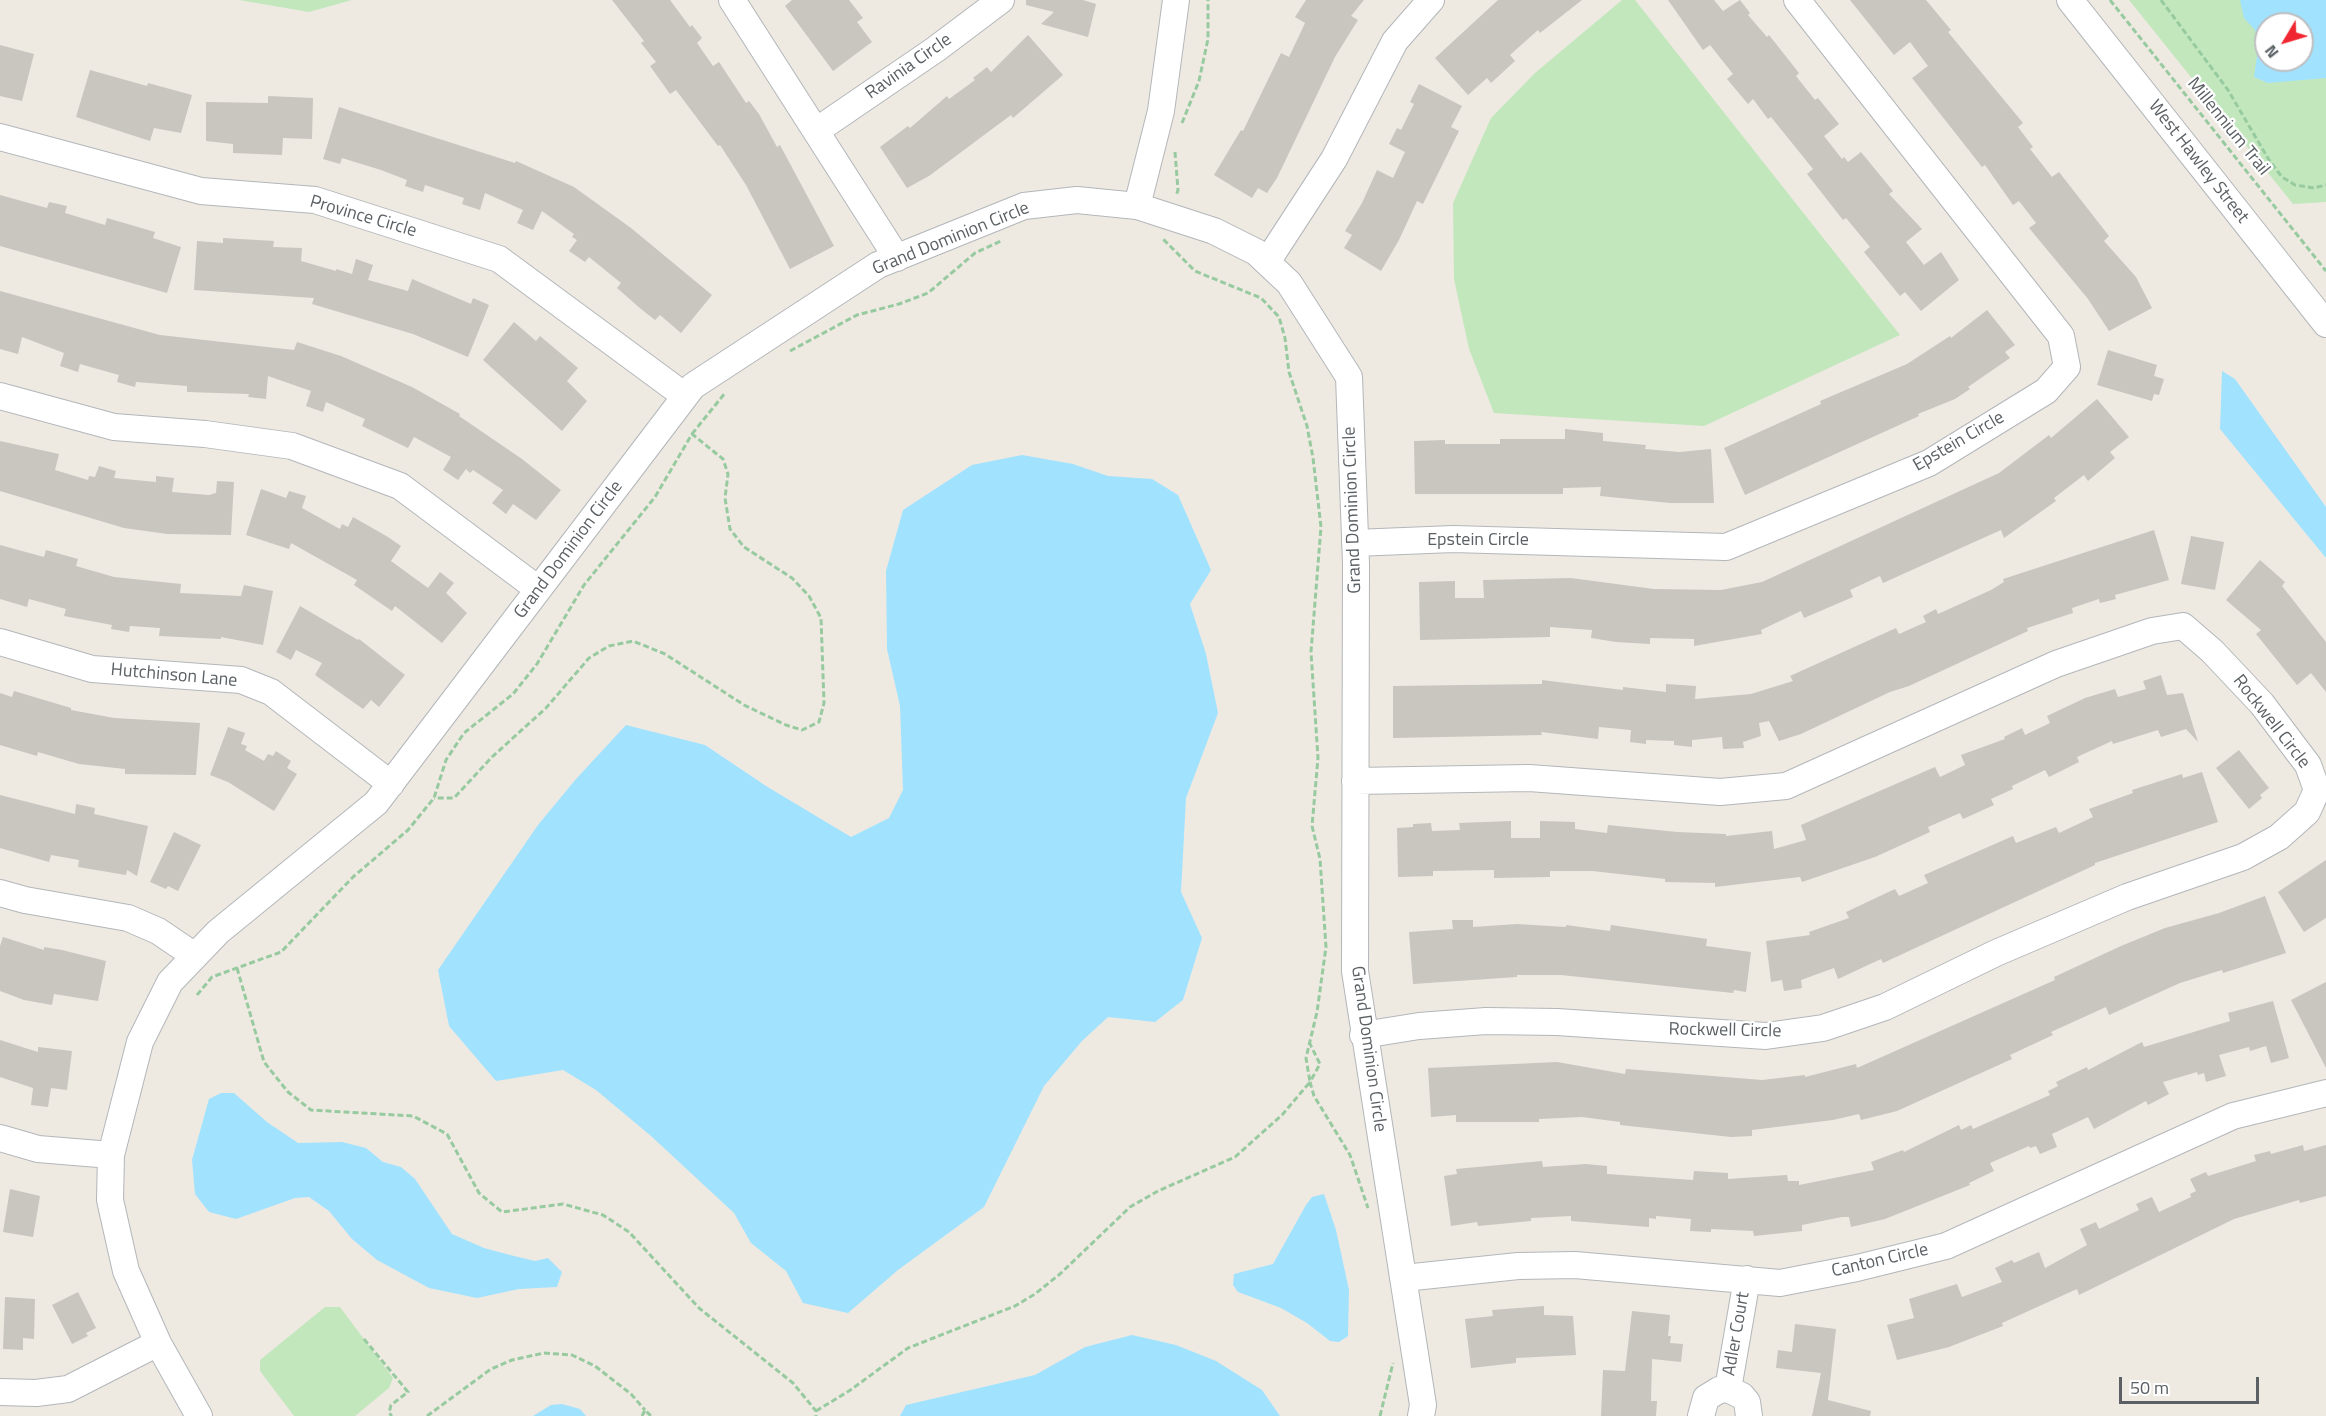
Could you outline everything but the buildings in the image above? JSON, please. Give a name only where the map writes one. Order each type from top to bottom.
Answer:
[{"type":"street","points":[[732,0],[897,258]]},
{"type":"street","name":"Ravinia Circle","points":[[816,131],[936,49],[1001,0]]},
{"type":"street","points":[[1137,206],[1161,111],[1176,0]]},
{"type":"street","points":[[1267,262],[1335,159],[1395,41],[1431,0]]},
{"type":"street","name":"Epstein Circle","points":[[1355,543],[1453,539],[1726,546],[1929,463],[2046,391],[2067,367],[2061,336],[1797,0]]},
{"type":"street","name":"West Hawley Street","points":[[2070,0],[2326,324]]},
{"type":"street","name":"Province Circle","points":[[0,137],[201,191],[315,200],[499,258],[685,396]]},
{"type":"street","name":"Grand Dominion Circle","points":[[199,1416],[158,1343],[126,1271],[110,1200],[111,1155],[140,1042],[170,982],[218,932],[376,804],[693,386],[878,265],[1024,206],[1077,200],[1137,206],[1214,231],[1256,252],[1289,283],[1349,377],[1355,543],[1354,971],[1404,1278],[1423,1405],[1421,1416]]},
{"type":"street","points":[[0,396],[114,427],[205,434],[292,446],[400,486],[538,589]]},
{"type":"street","name":"Rockwell Circle","points":[[1354,781],[1528,778],[1720,792],[1786,786],[2056,664],[2152,631],[2183,626],[2212,651],[2262,704],[2308,765],[2317,790],[2307,812],[2279,837],[2244,858],[2127,897],[1996,953],[1886,1007],[1822,1028],[1766,1036],[1557,1022],[1486,1021],[1419,1026],[1363,1035]]},
{"type":"street","name":"Hutchinson Lane","points":[[0,642],[92,669],[241,680],[271,692],[391,784]]},
{"type":"street","points":[[0,893],[30,901],[128,918],[158,931],[195,956]]},
{"type":"street","name":"Canton Circle","points":[[1404,1278],[1518,1266],[1575,1265],[1780,1283],[1946,1246],[2233,1116],[2326,1093]]},
{"type":"street","points":[[0,1138],[38,1149],[111,1155]]},
{"type":"street","name":"Adler Court","points":[[1728,1389],[1746,1279]]},
{"type":"street","points":[[0,1392],[36,1393],[68,1389],[158,1343]]},
{"type":"street","name":"Adler Court","points":[[1701,1416],[1706,1398],[1719,1390],[1728,1389],[1742,1396],[1747,1402],[1749,1416]]},
{"type":"path","points":[[1178,133],[1199,81],[1208,39],[1208,0]]},
{"type":"path","name":"Millennium Trail","points":[[2110,0],[2326,271]]},
{"type":"path","points":[[2161,0],[2228,90],[2269,160],[2282,177],[2295,185],[2314,188],[2326,185]]},
{"type":"path","points":[[1176,142],[1174,161],[1178,190],[1163,238],[1195,271],[1261,298],[1279,317],[1285,338],[1289,372],[1307,426],[1313,458],[1321,527],[1311,652],[1318,758],[1312,826],[1324,890],[1326,946],[1317,1012],[1306,1058],[1314,1096],[1350,1155],[1371,1217]]},
{"type":"path","points":[[781,356],[857,315],[928,293],[975,253],[1013,236]]},
{"type":"path","points":[[197,995],[212,977],[281,952],[353,877],[408,830],[434,798],[446,760],[464,733],[513,694],[537,664],[584,585],[655,497],[692,434],[732,386]]},
{"type":"path","points":[[434,798],[454,798],[492,757],[546,708],[588,658],[609,646],[633,640],[665,654],[744,705],[786,725],[802,730],[819,722],[824,703],[821,618],[809,596],[792,578],[744,547],[730,529],[725,498],[728,474],[723,459],[692,434]]},
{"type":"path","points":[[237,968],[264,1062],[288,1092],[311,1110],[412,1116],[447,1134],[479,1193],[502,1212],[563,1204],[603,1215],[629,1232],[699,1308],[793,1383],[816,1414],[893,1358],[954,1328],[1015,1306],[1035,1294],[1130,1207],[1158,1191],[1235,1157],[1282,1115],[1310,1082],[1320,1064],[1309,1042]]},
{"type":"path","points":[[364,1339],[408,1392],[391,1405],[389,1413],[392,1416]]},
{"type":"path","points":[[427,1416],[491,1369],[512,1360],[544,1353],[572,1355],[595,1366],[631,1394],[651,1416]]},
{"type":"path","points":[[1380,1416],[1393,1356]]},
{"type":"path","points":[[642,1416],[645,1410]]},
{"type":"green space","points":[[239,0],[352,0],[309,12]]},
{"type":"green space","points":[[1622,0],[1635,0],[1900,335],[1704,426],[1494,413],[1469,349],[1454,279],[1453,203],[1491,118],[1535,73]]},
{"type":"green space","points":[[2129,0],[2326,0],[2326,202],[2293,204]]},
{"type":"green space","points":[[325,1307],[340,1307],[393,1378],[389,1388],[355,1416],[294,1416],[260,1371],[260,1360]]},
{"type":"water","points":[[2240,0],[2326,0],[2326,78],[2268,83],[2254,77],[2255,72],[2314,72],[2314,12],[2254,12],[2254,29],[2244,18]]},
{"type":"water","points":[[2222,371],[2235,379],[2326,507],[2326,558],[2220,429]]},
{"type":"water","points":[[1022,455],[1073,464],[1108,476],[1152,479],[1178,495],[1211,570],[1190,604],[1206,654],[1218,713],[1186,798],[1181,892],[1202,938],[1183,1000],[1155,1022],[1108,1017],[1082,1041],[1044,1086],[984,1207],[898,1270],[848,1313],[803,1303],[786,1271],[751,1243],[734,1213],[651,1136],[596,1090],[563,1070],[496,1081],[449,1026],[438,970],[538,825],[576,779],[626,725],[705,745],[766,786],[851,837],[889,818],[903,790],[900,706],[887,649],[886,571],[903,510],[972,465]]},
{"type":"water","points":[[221,1093],[234,1093],[267,1122],[298,1143],[342,1142],[366,1148],[383,1162],[401,1167],[415,1179],[452,1234],[484,1248],[510,1255],[535,1261],[548,1258],[562,1272],[557,1287],[519,1289],[477,1298],[429,1288],[377,1260],[352,1239],[329,1211],[309,1197],[295,1198],[236,1219],[209,1212],[195,1194],[192,1160],[209,1099]]},
{"type":"water","points":[[1324,1194],[1336,1230],[1349,1290],[1348,1336],[1339,1342],[1330,1341],[1307,1323],[1281,1308],[1238,1292],[1233,1285],[1234,1274],[1273,1264],[1306,1205],[1312,1197]]},
{"type":"water","points":[[1132,1335],[1176,1345],[1216,1361],[1262,1390],[1280,1416],[900,1416],[906,1405],[1035,1375],[1085,1347]]},
{"type":"water","points":[[562,1404],[580,1409],[586,1416],[533,1416],[551,1405]]}]
